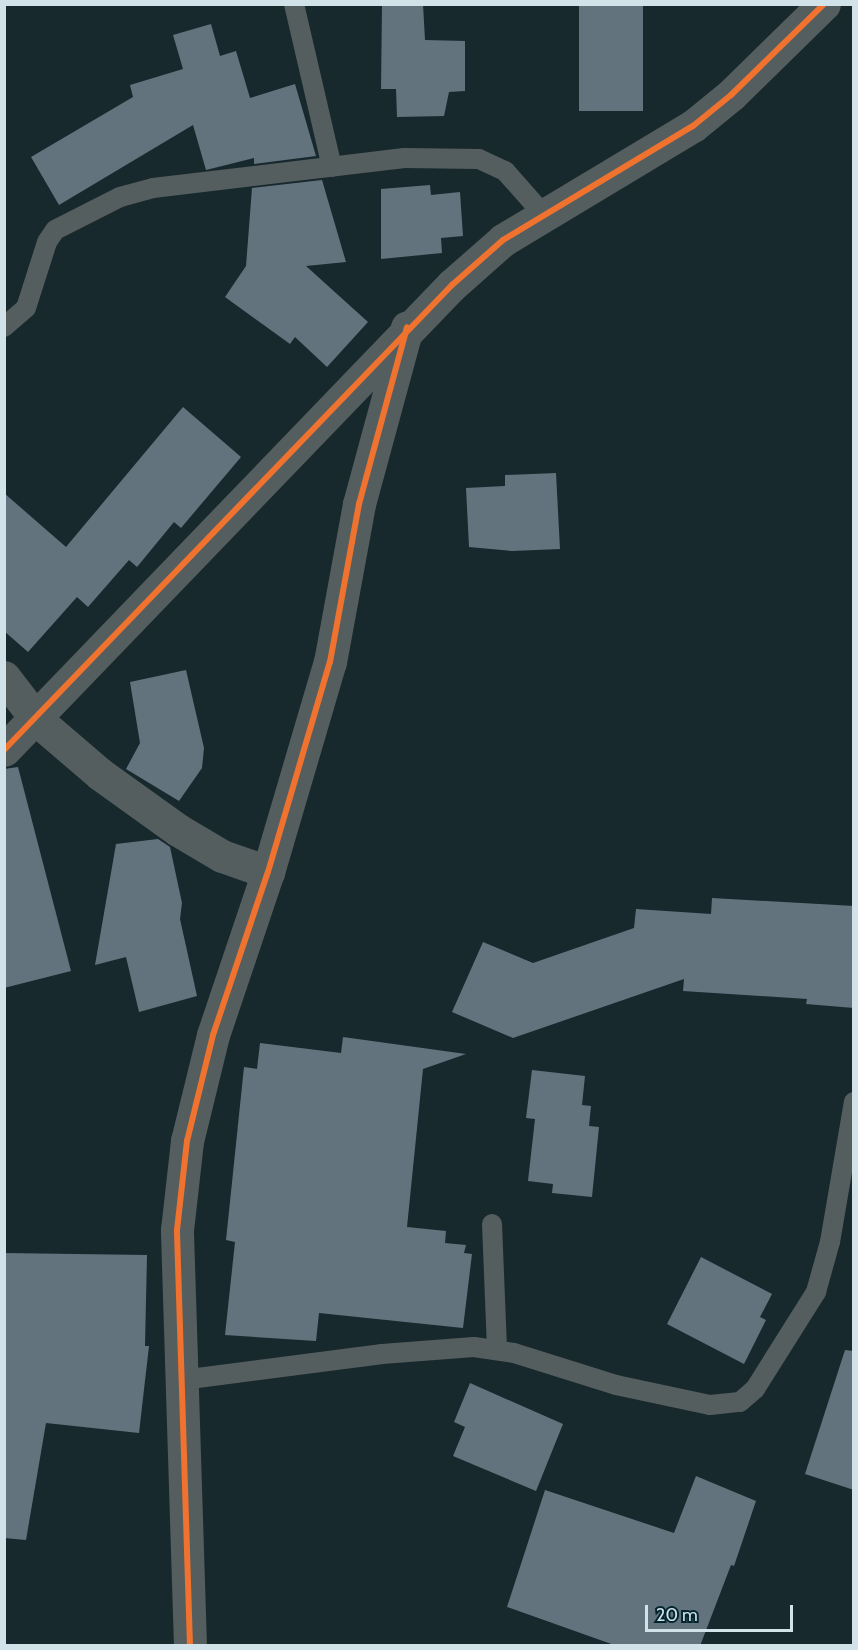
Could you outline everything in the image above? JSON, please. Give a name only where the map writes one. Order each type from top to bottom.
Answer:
[{"type":"street","points":[[4,750],[37,720],[407,327],[503,240],[693,126],[731,95],[824,4]]},
{"type":"street","points":[[190,1646],[177,1230],[187,1141],[213,1035],[268,872],[330,662],[360,504],[407,327]]},
{"type":"street","points":[[4,677],[37,720],[100,774],[178,830],[222,856],[268,872]]},
{"type":"lane","points":[[294,4],[332,167]]},
{"type":"lane","points":[[4,327],[26,308],[47,242],[55,230],[120,197],[153,188],[404,158],[479,159],[505,171],[543,214]]},
{"type":"lane","points":[[182,1380],[441,1348],[497,1350],[616,1385],[710,1405],[740,1402],[755,1389],[816,1292],[830,1242],[854,1102]]},
{"type":"lane","points":[[492,1224],[497,1350]]},
{"type":"building","points":[[382,4],[423,4],[425,40],[465,41],[465,91],[449,92],[444,116],[397,117],[396,89],[381,89]]},
{"type":"building","points":[[579,4],[643,4],[643,111],[579,111]]},
{"type":"building","points":[[211,24],[220,56],[236,51],[250,98],[295,84],[316,156],[254,164],[254,158],[206,170],[193,125],[59,205],[31,157],[133,97],[130,85],[183,69],[173,35]]},
{"type":"building","points":[[322,180],[346,262],[306,266],[368,322],[327,367],[295,337],[290,344],[225,297],[246,266],[252,188]]},
{"type":"building","points":[[430,185],[431,195],[460,192],[463,236],[441,238],[442,253],[381,259],[381,189]]},
{"type":"building","points":[[183,407],[241,457],[181,528],[174,522],[137,567],[129,560],[88,607],[77,597],[28,652],[4,631],[4,493],[66,547]]},
{"type":"building","points":[[556,473],[560,549],[512,551],[469,547],[466,488],[505,486],[505,475]]},
{"type":"building","points":[[186,670],[204,748],[202,768],[179,801],[126,769],[140,743],[130,682]]},
{"type":"building","points":[[18,767],[71,971],[4,988],[4,769]]},
{"type":"building","points":[[158,839],[170,847],[182,903],[180,919],[197,996],[139,1012],[126,957],[95,965],[116,844]]},
{"type":"building","points":[[712,898],[854,906],[854,1008],[806,1004],[807,999],[683,991],[684,979],[513,1038],[452,1012],[483,942],[533,963],[634,928],[636,909],[711,914]]},
{"type":"building","points":[[343,1037],[466,1054],[423,1069],[407,1227],[446,1231],[445,1243],[466,1245],[464,1253],[472,1254],[463,1328],[319,1313],[316,1341],[225,1335],[235,1242],[226,1240],[244,1067],[257,1069],[260,1043],[341,1053]]},
{"type":"building","points":[[532,1070],[585,1076],[582,1105],[591,1106],[589,1126],[599,1127],[592,1197],[552,1193],[553,1184],[528,1181],[535,1119],[526,1118]]},
{"type":"building","points":[[4,1253],[147,1255],[145,1346],[149,1346],[139,1433],[46,1423],[26,1540],[4,1538]]},
{"type":"building","points":[[701,1257],[772,1294],[760,1317],[766,1320],[744,1364],[667,1324]]},
{"type":"building","points":[[845,1350],[854,1351],[854,1490],[805,1474]]},
{"type":"building","points":[[470,1383],[563,1424],[536,1491],[453,1456],[465,1427],[454,1422]]},
{"type":"building","points":[[696,1476],[756,1501],[734,1566],[731,1565],[700,1646],[617,1646],[507,1607],[545,1490],[674,1533]]},
{"type":"cycle path","points":[[4,750],[452,285],[503,240],[693,126],[731,95],[824,4]]},
{"type":"cycle path","points":[[190,1646],[177,1230],[187,1141],[213,1035],[268,872],[330,662],[359,504],[407,327]]}]
